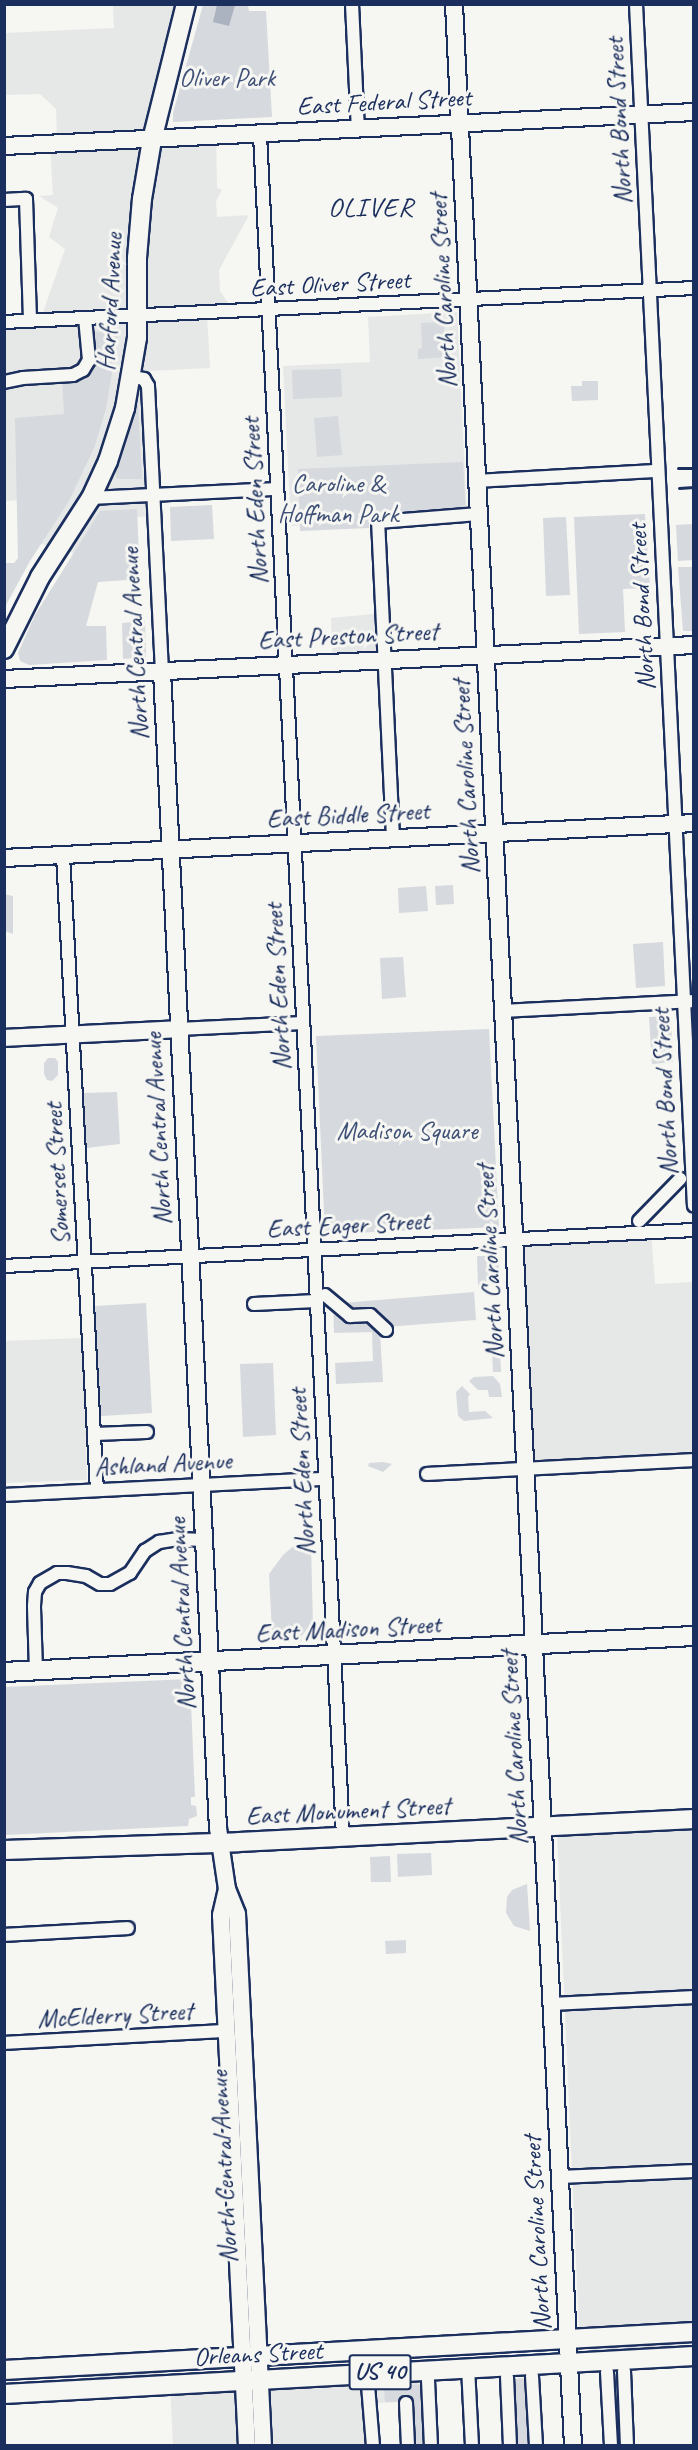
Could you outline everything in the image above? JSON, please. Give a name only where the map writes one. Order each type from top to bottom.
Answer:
[{"type":"main road","name":"Harford Avenue","points":[[4,649],[40,577],[91,498],[117,436],[132,377],[137,316],[139,225],[152,140],[186,4]]},
{"type":"main road","name":"East Madison Street","points":[[4,1672],[693,1636]]},
{"type":"main road","name":"East Monument Street","points":[[4,1850],[221,1843],[693,1819]]},
{"type":"main road","name":"Orleans Street","points":[[4,2370],[693,2332]]},
{"type":"main road","name":"Orleans Street","points":[[4,2394],[693,2355]]},
{"type":"street","points":[[352,4],[358,129]]},
{"type":"street","name":"North Caroline Street","points":[[454,4],[573,2445]]},
{"type":"street","name":"North Bond Street","points":[[636,4],[666,646],[688,1001],[693,1206]]},
{"type":"street","name":"East Federal Street","points":[[4,146],[693,112]]},
{"type":"street","name":"North Eden Street","points":[[260,134],[313,1250],[320,1298],[325,1479],[343,1837]]},
{"type":"street","points":[[4,200],[26,199],[30,321]]},
{"type":"street","name":"East Oliver Street","points":[[4,322],[693,288]]},
{"type":"street","points":[[4,382],[23,378],[73,375],[83,370],[89,360],[85,318]]},
{"type":"street","name":"North Central Avenue","points":[[132,377],[144,379],[148,386],[210,1662],[221,1843],[227,1889],[237,1914],[233,1998],[250,2356]]},
{"type":"street","points":[[477,481],[658,471]]},
{"type":"street","points":[[91,498],[277,489]]},
{"type":"street","points":[[393,838],[378,522],[479,514]]},
{"type":"street","name":"East Preston Street","points":[[4,679],[693,645]]},
{"type":"street","name":"East Biddle Street","points":[[4,858],[693,823]]},
{"type":"street","name":"Somerset Street","points":[[63,855],[97,1490]]},
{"type":"street","points":[[503,1011],[688,1001]]},
{"type":"street","points":[[4,1038],[302,1023]]},
{"type":"street","points":[[639,1221],[680,1179]]},
{"type":"street","name":"East Eager Street","points":[[4,1266],[693,1230]]},
{"type":"street","points":[[254,1304],[320,1298],[350,1316],[370,1315],[386,1330]]},
{"type":"street","points":[[94,1434],[147,1432]]},
{"type":"street","points":[[427,1474],[693,1460]]},
{"type":"street","name":"Ashland Avenue","points":[[4,1495],[325,1479]]},
{"type":"street","points":[[36,1671],[35,1592],[47,1578],[57,1574],[77,1574],[106,1585],[130,1574],[145,1551],[159,1542],[178,1539],[204,1540]]},
{"type":"street","points":[[4,1935],[128,1928]]},
{"type":"street","points":[[552,2004],[693,1997]]},
{"type":"street","name":"North Central Avenue","points":[[233,1998],[227,2031],[252,2380],[263,2445]]},
{"type":"street","name":"McElderry Street","points":[[4,2043],[227,2031]]},
{"type":"street","points":[[560,2176],[693,2172]]},
{"type":"street","points":[[468,2367],[472,2445]]},
{"type":"street","points":[[624,2371],[627,2445]]},
{"type":"street","points":[[607,2372],[611,2445]]},
{"type":"street","points":[[367,2373],[373,2445]]},
{"type":"street","points":[[532,2376],[536,2445]]},
{"type":"street","points":[[507,2377],[510,2445]]},
{"type":"street","name":"North Central Avenue","points":[[247,2445],[252,2380]]},
{"type":"street","points":[[428,2380],[431,2445]]},
{"type":"street","points":[[406,2403],[408,2445]]},
{"type":"shaded area","points":[[113,5],[187,5],[152,139],[216,136],[217,188],[222,190],[216,201],[217,217],[249,215],[219,270],[220,291],[235,313],[207,315],[210,368],[148,371],[155,516],[109,519],[105,562],[38,543],[51,498],[5,501],[4,326],[39,324],[65,249],[49,237],[58,208],[39,196],[53,195],[50,144],[57,143],[56,109],[40,94],[5,95],[5,33],[114,28]]},
{"type":"shaded area","points":[[217,5],[235,5],[229,26],[213,22]]},
{"type":"shaded area","points":[[457,312],[467,517],[291,526],[283,366],[370,362],[368,317]]},
{"type":"shaded area","points":[[383,613],[384,660],[333,665],[331,618]]},
{"type":"shaded area","points":[[651,1232],[655,1284],[693,1282],[693,1459],[525,1466],[514,1240]]},
{"type":"shaded area","points":[[82,1338],[87,1480],[5,1483],[5,1341]]},
{"type":"shaded area","points":[[693,1827],[693,2322],[579,2328],[557,1833]]},
{"type":"shaded area","points":[[417,2362],[419,2402],[372,2403],[373,2445],[173,2445],[170,2383],[251,2370]]},
{"type":"green space","name":"Oliver Park","points":[[203,5],[248,5],[249,11],[266,11],[272,117],[173,122],[173,113]]},
{"type":"green space","points":[[444,322],[446,357],[418,359],[418,349],[422,348],[421,323]]},
{"type":"green space","points":[[119,331],[106,409],[94,448],[69,501],[30,561],[5,607],[5,563],[14,563],[18,558],[15,418],[64,414],[62,380],[80,378],[92,332]]},
{"type":"green space","points":[[341,369],[342,397],[293,399],[292,370]]},
{"type":"green space","points":[[582,381],[598,381],[598,400],[572,401],[571,386],[582,386]]},
{"type":"green space","points":[[138,403],[142,479],[116,478],[116,472]]},
{"type":"green space","points":[[338,416],[342,455],[317,457],[314,418]]},
{"type":"green space","name":"Caroline & Hoffman Park","points":[[463,462],[466,515],[369,519],[369,528],[300,531],[298,469]]},
{"type":"green space","points":[[212,505],[214,539],[171,541],[170,507]]},
{"type":"green space","points":[[137,509],[140,579],[98,582],[86,626],[106,626],[107,660],[29,665],[20,661],[18,653],[35,615],[100,511]]},
{"type":"green space","points":[[645,514],[650,588],[623,589],[625,632],[579,634],[574,517]]},
{"type":"green space","points":[[566,517],[570,595],[546,596],[543,518]]},
{"type":"green space","points":[[693,524],[693,560],[678,561],[676,525]]},
{"type":"green space","points":[[678,567],[693,567],[693,631],[683,631]]},
{"type":"green space","points":[[145,621],[146,657],[123,659],[122,623]]},
{"type":"green space","points":[[453,885],[454,904],[436,905],[435,886]]},
{"type":"green space","points":[[426,886],[428,911],[399,913],[398,888]]},
{"type":"green space","points":[[4,894],[13,896],[13,934],[5,931]]},
{"type":"green space","points":[[663,942],[665,986],[636,988],[633,944]]},
{"type":"green space","points":[[403,957],[406,997],[382,999],[380,958]]},
{"type":"green space","points":[[671,1016],[673,1062],[652,1064],[649,1017]]},
{"type":"green space","name":"Madison Square","points":[[489,1029],[499,1227],[325,1234],[316,1036]]},
{"type":"green space","points":[[48,1058],[55,1058],[58,1062],[58,1075],[52,1081],[47,1080],[44,1074],[44,1063]]},
{"type":"green space","points":[[117,1092],[120,1144],[86,1148],[83,1093]]},
{"type":"green space","points":[[477,1256],[498,1256],[500,1284],[478,1285]]},
{"type":"green space","points":[[474,1292],[476,1320],[386,1327],[380,1333],[383,1382],[336,1384],[335,1363],[373,1361],[372,1332],[334,1333],[333,1297],[343,1303]]},
{"type":"green space","points":[[146,1303],[152,1413],[101,1416],[95,1306]]},
{"type":"green space","points":[[491,1331],[499,1331],[501,1372],[493,1372]]},
{"type":"green space","points":[[273,1363],[276,1435],[243,1437],[240,1364]]},
{"type":"green space","points":[[493,1376],[500,1384],[502,1397],[489,1397],[488,1390],[478,1390],[469,1381],[474,1377]]},
{"type":"green space","points":[[462,1386],[470,1394],[468,1397],[469,1412],[485,1411],[493,1418],[464,1421],[458,1416],[456,1392]]},
{"type":"green space","points":[[369,1463],[392,1464],[383,1472],[368,1466]]},
{"type":"green space","points":[[311,1544],[313,1627],[307,1629],[301,1637],[302,1642],[297,1638],[280,1641],[272,1632],[269,1574],[283,1555],[295,1545]]},
{"type":"green space","points":[[190,1679],[195,1797],[191,1797],[191,1805],[196,1806],[197,1816],[189,1819],[188,1826],[5,1835],[5,1687]]},
{"type":"green space","points":[[431,1853],[432,1875],[398,1877],[397,1854]]},
{"type":"green space","points":[[390,1856],[391,1882],[371,1882],[370,1857]]},
{"type":"green space","points":[[527,1884],[530,1931],[514,1926],[506,1913],[507,1897],[512,1890]]},
{"type":"green space","points":[[406,1940],[406,1953],[386,1954],[385,1941]]},
{"type":"green space","points":[[693,2338],[693,2342],[669,2347],[586,2350]]},
{"type":"green space","points":[[160,2369],[160,2373],[136,2378],[90,2380],[90,2376],[110,2371]]},
{"type":"green space","points":[[622,2374],[626,2445],[613,2445],[609,2375]]},
{"type":"green space","points":[[531,2378],[534,2445],[512,2445],[509,2379]]},
{"type":"green space","points":[[427,2384],[430,2445],[409,2445],[408,2401],[385,2402],[384,2386]]},
{"type":"railway","points":[[678,468],[694,468]]},
{"type":"railway","points":[[679,488],[694,487]]},
{"type":"district","name":"OLIVER","points":[[371,208]]}]
